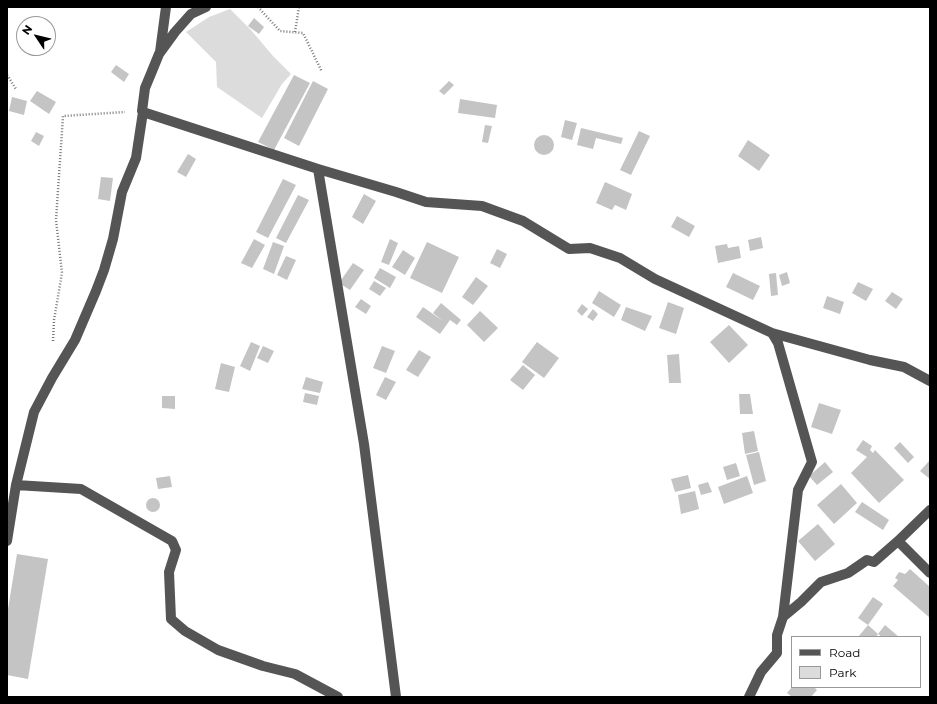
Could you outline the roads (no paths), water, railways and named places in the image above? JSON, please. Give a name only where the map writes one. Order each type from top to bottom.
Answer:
[{"type":"street","points":[[159,54],[166,7]]},
{"type":"street","points":[[7,541],[16,484],[34,412],[75,340],[104,270],[113,239],[122,192],[136,158],[145,88],[159,54],[175,32],[191,14],[206,7]]},
{"type":"street","points":[[143,112],[318,170],[426,202],[482,206],[523,220],[569,249],[590,248],[620,258],[655,279],[772,333],[870,360],[904,367],[930,381]]},
{"type":"street","points":[[318,170],[364,444],[396,697]]},
{"type":"street","points":[[748,697],[761,672],[777,653],[777,635],[783,617],[798,490],[812,462],[778,343],[772,333]]},
{"type":"street","points":[[16,484],[81,489],[172,541],[176,550],[169,572],[171,619],[185,631],[218,650],[263,666],[295,674],[338,697]]},
{"type":"street","points":[[783,617],[821,582],[848,573],[867,560],[874,562],[930,510]]},
{"type":"street","points":[[898,541],[930,573]]}]
